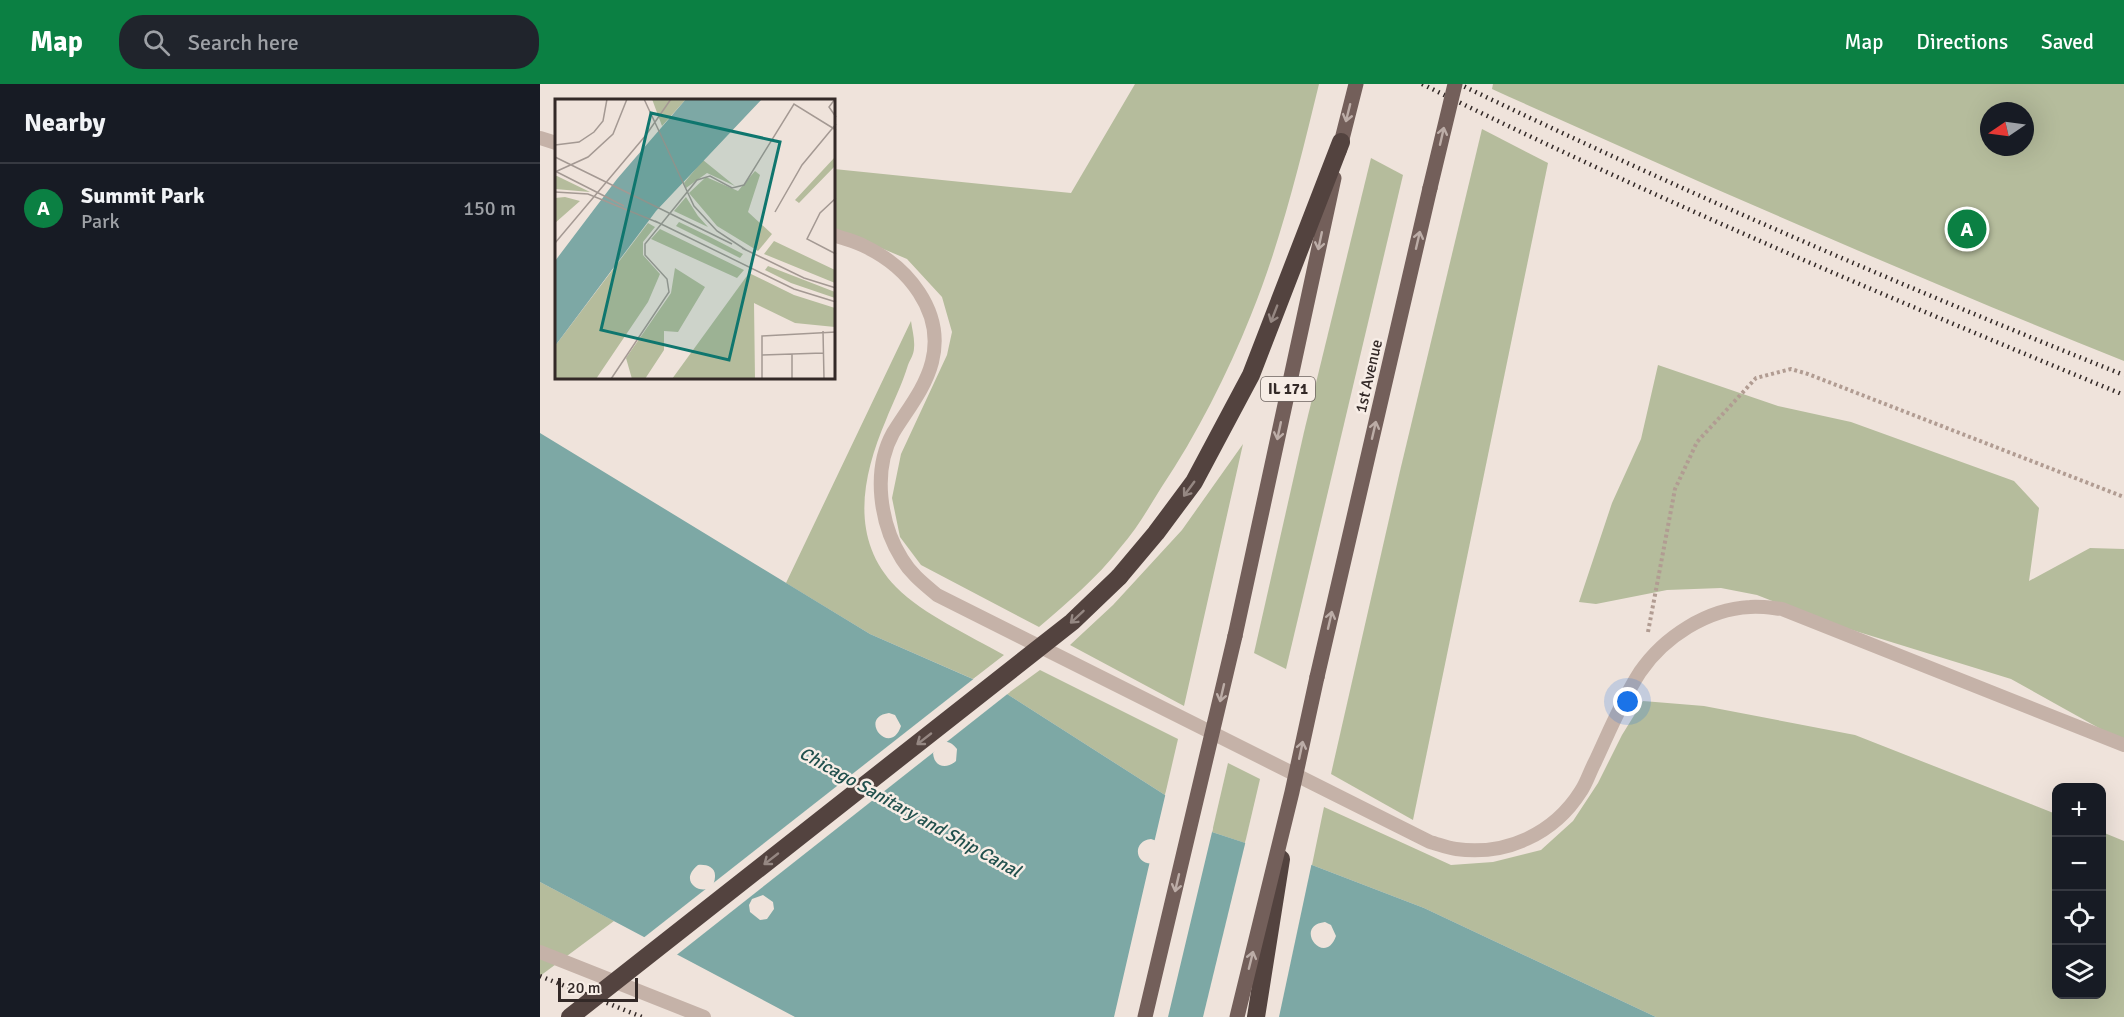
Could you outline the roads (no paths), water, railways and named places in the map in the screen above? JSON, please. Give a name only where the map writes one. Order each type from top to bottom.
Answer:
[{"type":"highway","points":[[570,1017],[1072,622],[1119,577],[1194,482],[1251,375],[1341,142]]},
{"type":"highway","points":[[1256,1017],[1292,792]]},
{"type":"main road","name":"IL 171","points":[[1145,1017],[1235,636],[1341,142],[1356,84]]},
{"type":"main road","name":"1st Avenue","points":[[1237,1017],[1292,792],[1455,84]]},
{"type":"lane","points":[[540,138],[555,143]]},
{"type":"lane","points":[[836,237],[864,245],[909,277],[922,295],[930,316],[934,336],[933,360],[917,396],[893,434],[885,454],[881,482],[882,510],[891,539],[914,576],[937,595],[1430,842],[1456,849],[1488,850],[1513,846],[1538,835],[1562,814],[1581,791],[1641,672],[1667,642],[1690,626],[1718,614],[1750,607],[1782,609],[2124,745]]},
{"type":"lane","points":[[540,952],[704,1017]]},
{"type":"water","name":"Chicago Sanitary and Ship Canal","points":[[540,433],[870,634],[1007,694],[1165,795],[1212,832],[1312,865],[1424,908],[1656,1017],[795,1017],[540,882]],"holes":[[[889,713],[895,715],[901,726],[896,735],[890,738],[879,733],[876,721],[880,716]],[[941,742],[950,743],[957,749],[956,761],[948,766],[941,766],[933,753]],[[1151,839],[1157,841],[1163,852],[1155,863],[1148,863],[1140,858],[1138,853],[1140,844]],[[698,865],[710,867],[715,874],[713,884],[708,888],[697,888],[690,879]],[[763,895],[773,902],[774,909],[767,919],[760,920],[750,912],[749,905],[752,899]],[[1325,922],[1331,925],[1336,936],[1331,945],[1325,948],[1319,947],[1311,937],[1311,930],[1316,925]]]},
{"type":"railway","points":[[1422,84],[1683,207],[1858,284],[2124,395]]},
{"type":"railway","points":[[1459,84],[1789,235],[2124,375]]},
{"type":"railway","points":[[540,976],[642,1017]]},
{"type":"place","name":"Summit Park","points":[[1967,229]]}]
